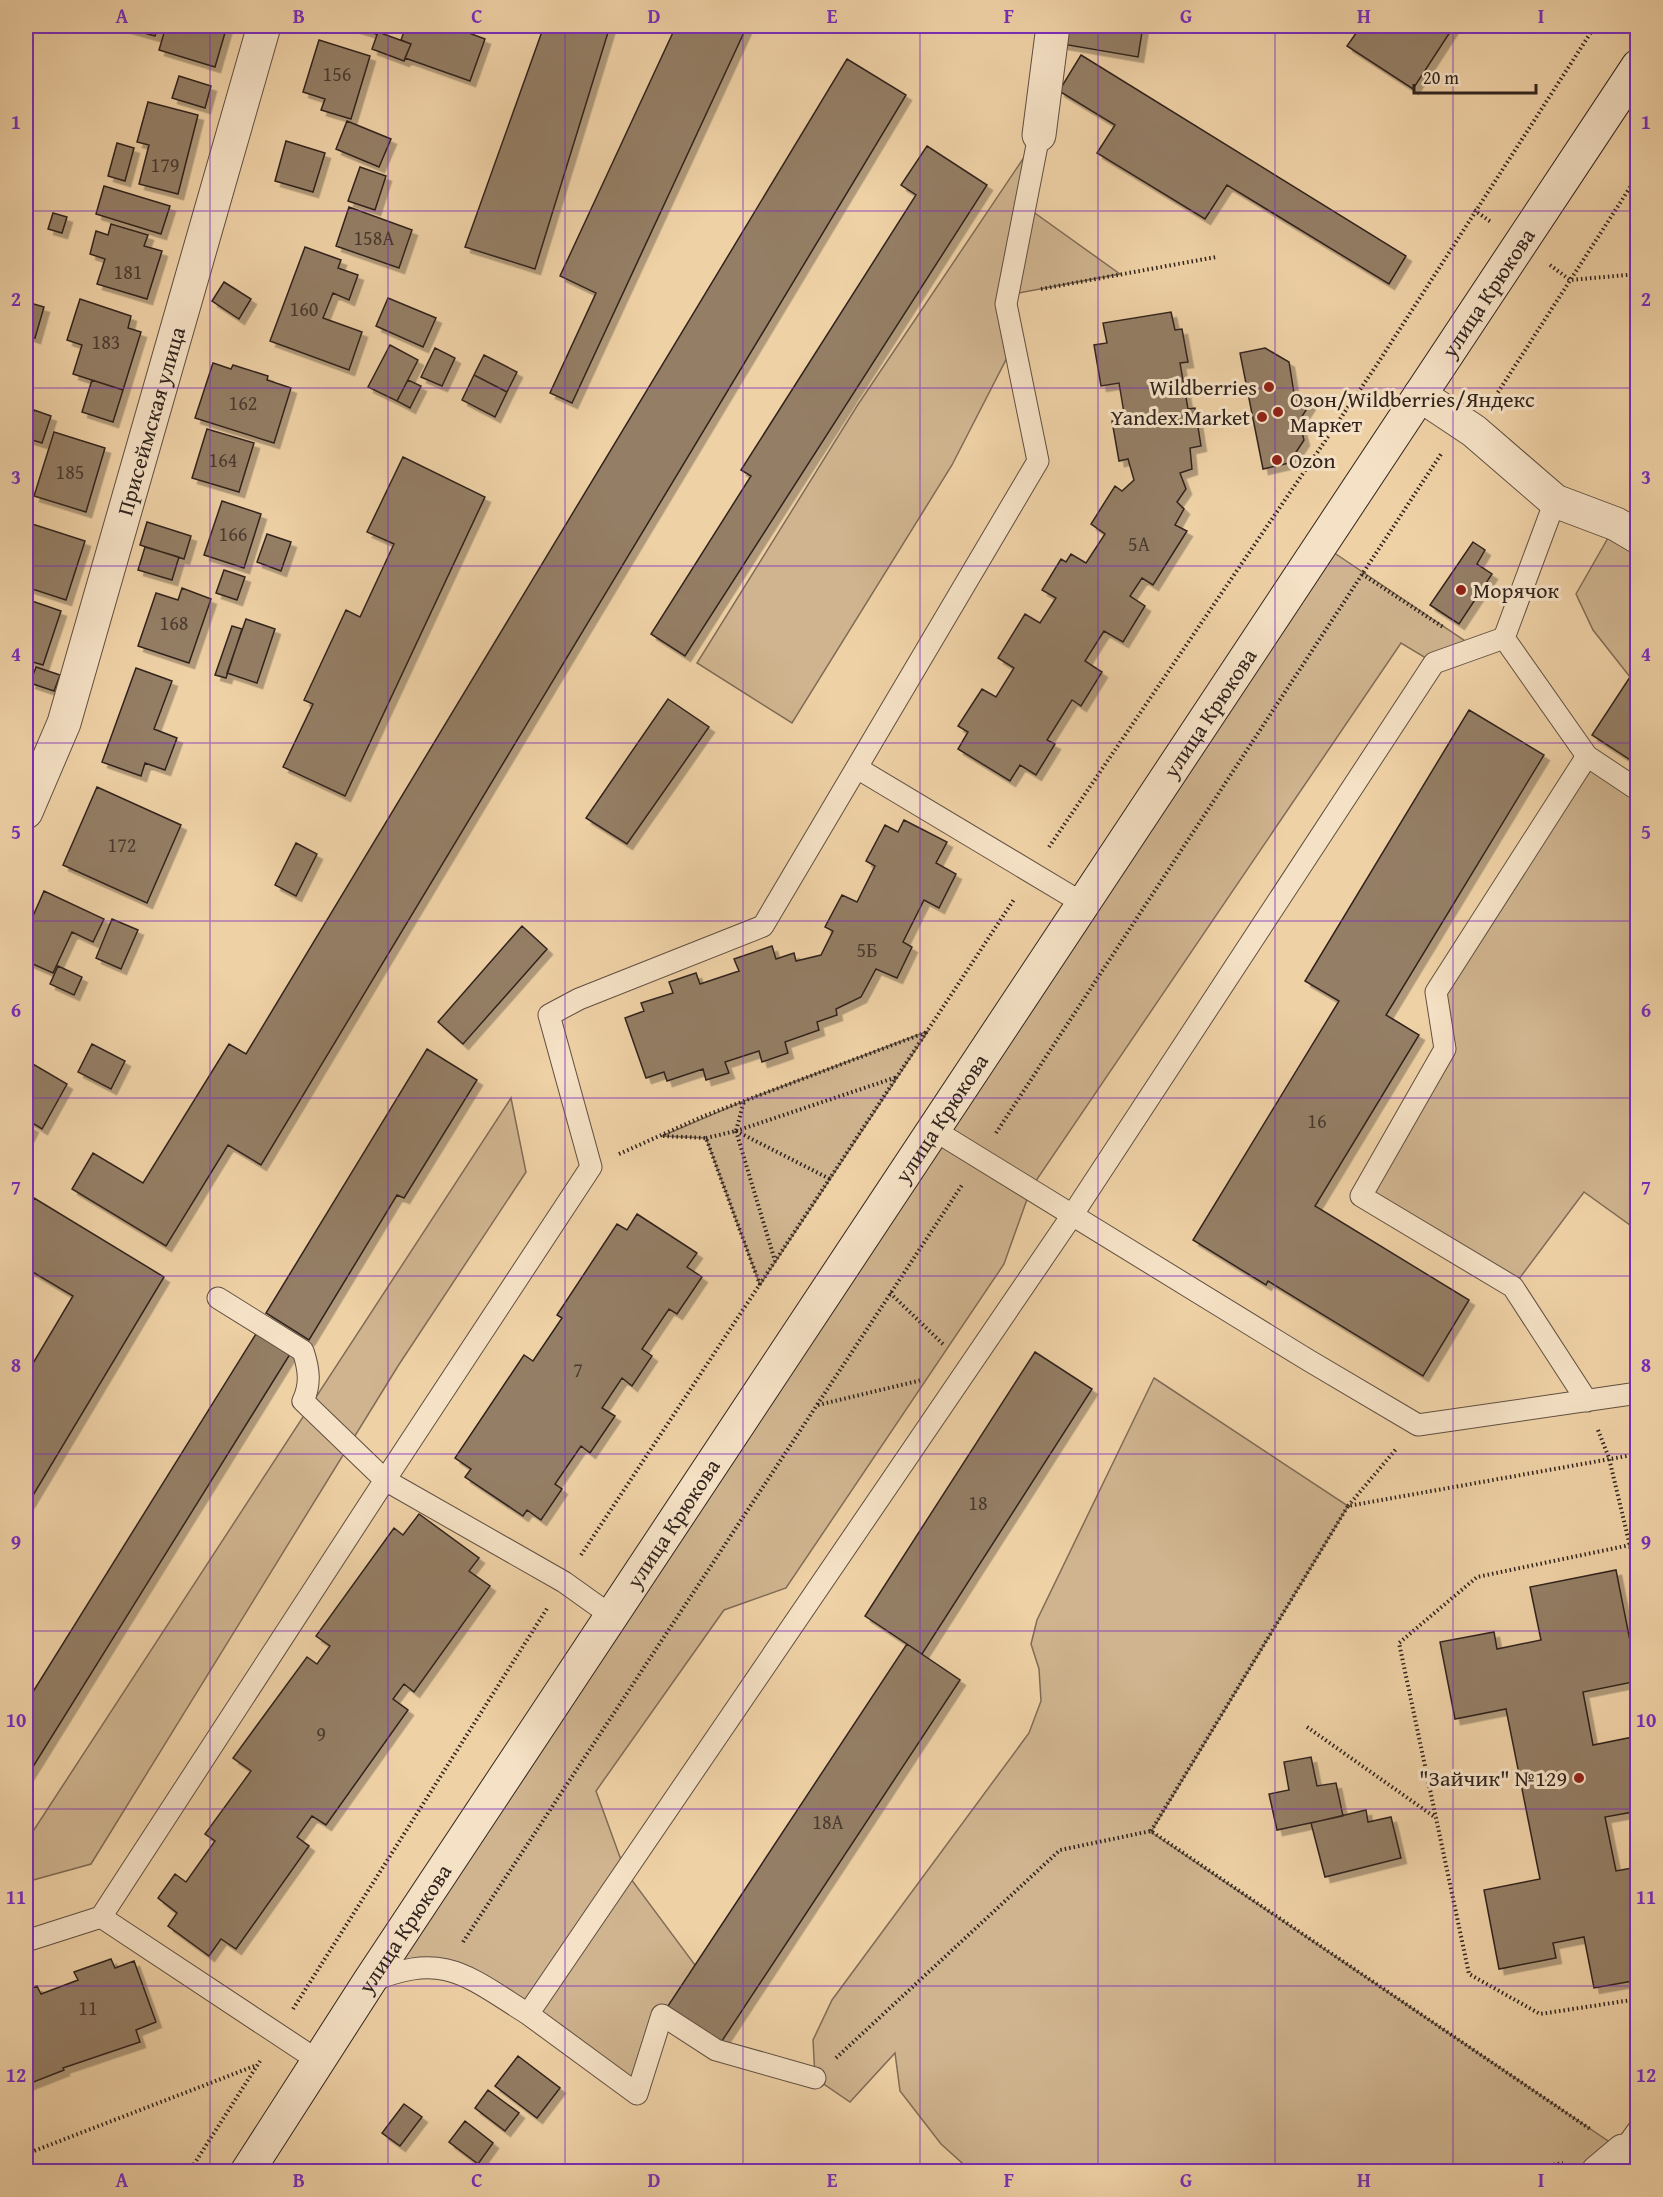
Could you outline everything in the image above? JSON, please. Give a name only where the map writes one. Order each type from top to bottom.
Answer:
[{"type":"main road","name":"Присеймская улица","points":[[26,812],[64,723],[264,26]]},
{"type":"main road","points":[[1039,135],[1053,26]]},
{"type":"main road","name":"улица Крюкова","points":[[247,2172],[320,2062],[369,1982],[613,1617],[1638,66]]},
{"type":"main road","points":[[1420,395],[1467,427],[1555,501],[1616,524],[1638,537]]},
{"type":"lane","points":[[26,1941],[100,1917],[591,1167],[549,1015],[579,999],[763,926],[1038,461],[1006,304],[1039,135]]},
{"type":"lane","points":[[528,2014],[1073,1214],[1434,663],[1504,638],[1555,501]]},
{"type":"lane","points":[[1504,638],[1587,756],[1638,790]]},
{"type":"lane","points":[[1587,756],[1436,992],[1445,1049],[1361,1196],[1513,1287],[1587,1401]]},
{"type":"lane","points":[[857,768],[1084,904]]},
{"type":"lane","points":[[934,1130],[1418,1425],[1638,1393]]},
{"type":"lane","points":[[218,1298],[303,1351],[308,1367],[309,1388],[303,1401],[385,1480],[564,1582],[613,1617]]},
{"type":"lane","points":[[100,1917],[320,2062]]},
{"type":"lane","points":[[369,1982],[397,1971],[446,1968],[471,1978],[528,2014],[637,2094],[662,2015],[716,2050],[814,2078]]},
{"type":"path","points":[[290,2014],[564,1582],[1032,872],[1376,366],[1595,26]]},
{"type":"path","points":[[995,1134],[1362,574],[1570,280],[1638,175]]},
{"type":"path","points":[[1008,295],[1216,256]]},
{"type":"path","points":[[1570,280],[1638,274]]},
{"type":"path","points":[[1362,574],[1451,632]]},
{"type":"path","points":[[591,1167],[744,1101],[928,1031]]},
{"type":"path","points":[[662,1136],[706,1138],[736,1131],[897,1077]]},
{"type":"path","points":[[744,1101],[736,1131],[775,1262]]},
{"type":"path","points":[[736,1131],[830,1179]]},
{"type":"path","points":[[706,1138],[760,1285]]},
{"type":"path","points":[[446,1968],[963,1184]]},
{"type":"path","points":[[891,1293],[968,1368]]},
{"type":"path","points":[[818,1405],[968,1368]]},
{"type":"path","points":[[1587,1401],[1609,1458],[1638,1580]]},
{"type":"path","points":[[1151,1832],[1348,1506],[1418,1425]]},
{"type":"path","points":[[1348,1506],[1638,1454]]},
{"type":"path","points":[[1630,1545],[1477,1577],[1399,1643],[1469,1974],[1540,2014],[1638,1999]]},
{"type":"path","points":[[1307,1727],[1436,1818]]},
{"type":"path","points":[[814,2078],[1060,1850],[1151,1832],[1620,2151]]},
{"type":"path","points":[[189,2172],[264,2054]]},
{"type":"path","points":[[26,2154],[258,2064]]},
{"type":"path","points":[[1212,2172],[1220,2169],[1280,2172]]},
{"type":"shaded area","points":[[1039,135],[1025,206],[1120,274],[1008,295],[1014,344],[952,465],[792,723],[697,663],[857,406]]},
{"type":"shaded area","points":[[1616,524],[1637,538],[1637,682],[1630,677],[1593,630],[1576,594]]},
{"type":"shaded area","points":[[1321,544],[1471,645],[1434,663],[1401,643],[1031,1188],[1004,1264],[786,1588],[724,1610],[596,1791],[625,1871],[695,1965],[637,2094],[446,1968],[369,1982]]},
{"type":"shaded area","points":[[1587,756],[1637,790],[1637,1230],[1584,1192],[1513,1287],[1361,1196],[1445,1049],[1436,992]]},
{"type":"shaded area","points":[[928,1031],[760,1285],[706,1138],[662,1136],[744,1101]]},
{"type":"shaded area","points":[[511,1098],[526,1172],[398,1366],[91,1864],[26,1882],[26,1842]]},
{"type":"shaded area","points":[[1154,1378],[1348,1506],[1151,1832],[1623,2151],[1598,2172],[971,2171],[941,2144],[900,2091],[895,2053],[850,2102],[815,2078],[813,2040],[832,2000],[1029,1733],[1041,1701],[1039,1669],[1031,1644],[1037,1620]]},
{"type":"building","points":[[119,26],[158,26],[155,36]]},
{"type":"building","points":[[166,26],[227,26],[215,67],[159,50]]},
{"type":"building","points":[[349,26],[378,26],[376,34]]},
{"type":"building","points":[[406,26],[450,26],[485,39],[470,81],[405,58],[411,44],[401,40]]},
{"type":"building","points":[[544,26],[610,26],[535,269],[465,247]]},
{"type":"building","points":[[676,26],[747,26],[572,403],[550,393],[596,293],[560,276]]},
{"type":"building","points":[[1065,26],[1143,26],[1138,57],[1062,44]]},
{"type":"building","points":[[1361,26],[1454,26],[1413,89],[1347,46]]},
{"type":"building","points":[[378,32],[411,44],[404,61],[372,49]]},
{"type":"building","points":[[319,40],[370,56],[351,119],[321,110],[325,99],[303,92]]},
{"type":"building","points":[[1081,55],[1406,256],[1389,284],[1227,185],[1205,219],[1097,153],[1115,125],[1059,91]]},
{"type":"building","points":[[847,59],[906,95],[261,1165],[228,1145],[166,1246],[72,1189],[93,1153],[143,1183],[229,1044],[246,1054]]},
{"type":"building","points":[[179,76],[211,86],[205,108],[172,98]]},
{"type":"building","points":[[148,102],[198,115],[178,194],[139,184],[149,145],[137,142]]},
{"type":"building","points":[[347,121],[391,139],[379,167],[336,149]]},
{"type":"building","points":[[286,141],[325,153],[313,192],[275,181]]},
{"type":"building","points":[[117,143],[134,148],[125,181],[108,176]]},
{"type":"building","points":[[927,146],[987,185],[685,656],[651,634],[751,476],[741,470],[916,195],[901,185]]},
{"type":"building","points":[[360,167],[386,176],[375,210],[348,201]]},
{"type":"building","points":[[104,186],[170,206],[161,234],[96,214]]},
{"type":"building","points":[[349,207],[412,230],[399,268],[336,246]]},
{"type":"building","points":[[53,213],[67,217],[62,233],[48,229]]},
{"type":"building","points":[[111,224],[148,235],[144,246],[162,251],[147,299],[97,284],[105,259],[90,254],[96,231],[108,235]]},
{"type":"building","points":[[305,247],[341,260],[338,268],[358,275],[349,300],[333,293],[323,318],[362,332],[349,370],[270,341]]},
{"type":"building","points":[[224,282],[251,299],[239,319],[212,301]]},
{"type":"building","points":[[388,298],[436,318],[423,347],[376,326]]},
{"type":"building","points":[[80,299],[131,316],[128,328],[141,332],[123,390],[73,374],[82,345],[67,340]]},
{"type":"building","points":[[27,302],[44,307],[35,338],[26,335]]},
{"type":"building","points":[[1171,312],[1175,330],[1182,329],[1188,362],[1180,363],[1188,409],[1195,408],[1201,446],[1190,448],[1192,469],[1180,473],[1186,489],[1177,502],[1184,509],[1175,525],[1187,531],[1153,585],[1142,578],[1130,596],[1145,606],[1123,642],[1104,631],[1085,661],[1102,672],[1081,706],[1072,700],[1047,740],[1055,744],[1036,775],[1020,765],[1010,781],[958,749],[968,732],[958,726],[982,689],[996,697],[1014,668],[998,658],[1025,614],[1040,623],[1056,598],[1042,590],[1061,559],[1066,562],[1071,554],[1086,563],[1105,534],[1091,524],[1115,486],[1122,491],[1134,480],[1128,459],[1119,461],[1112,421],[1125,419],[1119,383],[1101,386],[1094,345],[1107,343],[1103,323]]},
{"type":"building","points":[[390,345],[418,360],[397,401],[368,387]]},
{"type":"building","points":[[435,348],[455,358],[442,386],[421,377]]},
{"type":"building","name":"Озон/Wildberries/Яндекс Маркет","points":[[1265,348],[1289,362],[1294,393],[1310,404],[1299,421],[1304,440],[1289,463],[1263,469],[1240,353]]},
{"type":"building","points":[[484,355],[517,372],[507,392],[474,375]]},
{"type":"building","points":[[213,363],[231,369],[233,365],[268,376],[267,380],[291,388],[274,443],[195,418]]},
{"type":"building","points":[[474,375],[507,392],[495,417],[462,400]]},
{"type":"building","points":[[92,380],[123,390],[113,422],[82,412]]},
{"type":"building","points":[[408,380],[421,386],[410,408],[397,401]]},
{"type":"building","points":[[34,410],[51,416],[42,443],[26,438]]},
{"type":"building","points":[[207,429],[254,443],[239,492],[192,478]]},
{"type":"building","points":[[54,432],[105,448],[86,512],[34,496]]},
{"type":"building","points":[[403,457],[485,497],[345,796],[283,767],[313,704],[304,700],[346,610],[360,617],[394,544],[367,532]]},
{"type":"building","points":[[222,501],[261,514],[244,568],[204,555]]},
{"type":"building","points":[[26,522],[85,541],[66,600],[26,587]]},
{"type":"building","points":[[147,522],[191,536],[184,559],[140,545]]},
{"type":"building","points":[[267,534],[291,542],[281,571],[257,562]]},
{"type":"building","name":"Морячок","points":[[1473,542],[1485,550],[1477,564],[1492,574],[1459,624],[1430,605]]},
{"type":"building","points":[[145,547],[179,557],[172,580],[138,570]]},
{"type":"building","points":[[224,570],[245,577],[237,600],[216,593]]},
{"type":"building","points":[[182,588],[211,599],[189,663],[138,646],[156,593],[178,600]]},
{"type":"building","points":[[26,599],[61,611],[43,665],[26,660]]},
{"type":"building","points":[[246,619],[275,629],[257,683],[227,673]]},
{"type":"building","points":[[232,626],[242,629],[226,678],[215,675]]},
{"type":"building","points":[[36,667],[60,675],[54,691],[30,683]]},
{"type":"building","points":[[136,668],[172,681],[154,729],[177,738],[165,770],[145,763],[141,776],[102,762]]},
{"type":"building","points":[[1630,677],[1638,682],[1638,765],[1592,735]]},
{"type":"building","points":[[668,699],[709,727],[627,844],[586,818]]},
{"type":"building","points":[[1469,710],[1544,755],[1386,1015],[1419,1035],[1315,1206],[1469,1300],[1423,1376],[1268,1281],[1266,1285],[1193,1240],[1339,1001],[1305,981]]},
{"type":"building","points":[[97,787],[181,825],[147,903],[63,865]]},
{"type":"building","points":[[904,820],[947,842],[936,863],[956,874],[939,908],[924,900],[903,942],[912,947],[897,978],[876,969],[861,997],[836,1009],[837,1015],[817,1022],[819,1030],[785,1042],[788,1053],[762,1062],[759,1051],[725,1062],[729,1073],[706,1080],[703,1069],[667,1081],[664,1072],[646,1078],[625,1018],[644,1011],[641,1003],[673,993],[669,982],[696,973],[700,984],[739,971],[734,959],[772,946],[776,959],[794,953],[796,961],[821,955],[833,931],[825,927],[842,895],[857,902],[875,866],[866,861],[885,825],[898,832]]},
{"type":"building","points":[[296,843],[317,854],[296,896],[275,885]]},
{"type":"building","points":[[44,891],[104,919],[93,942],[72,932],[53,973],[26,961],[26,932]]},
{"type":"building","points":[[112,919],[138,930],[121,969],[96,958]]},
{"type":"building","points":[[522,926],[547,949],[463,1044],[438,1022]]},
{"type":"building","points":[[58,966],[82,977],[74,995],[50,984]]},
{"type":"building","points":[[92,1044],[125,1061],[111,1089],[78,1072]]},
{"type":"building","points":[[427,1049],[477,1080],[404,1198],[397,1195],[309,1340],[266,1313]]},
{"type":"building","points":[[26,1060],[67,1084],[42,1129],[26,1119]]},
{"type":"building","points":[[26,1123],[33,1127],[26,1141]]},
{"type":"building","points":[[34,1198],[164,1277],[26,1507],[26,1375],[73,1296],[26,1268],[26,1212]]},
{"type":"building","points":[[637,1214],[697,1253],[687,1267],[702,1277],[677,1314],[669,1309],[642,1349],[652,1356],[632,1386],[622,1378],[602,1408],[615,1416],[590,1453],[581,1446],[555,1484],[562,1489],[541,1520],[527,1510],[523,1516],[465,1477],[471,1469],[455,1458],[524,1355],[533,1361],[562,1318],[557,1315],[617,1224],[627,1230]]},
{"type":"building","points":[[259,1329],[292,1351],[26,1778],[26,1703]]},
{"type":"building","points":[[1035,1352],[1092,1389],[922,1654],[865,1616]]},
{"type":"building","points":[[419,1514],[479,1558],[469,1571],[490,1586],[414,1692],[404,1684],[393,1699],[408,1710],[326,1825],[312,1816],[297,1837],[309,1846],[236,1949],[221,1939],[209,1956],[168,1926],[177,1913],[158,1898],[175,1874],[186,1882],[215,1841],[205,1834],[251,1771],[233,1758],[307,1657],[317,1664],[330,1646],[316,1636],[394,1528],[403,1535]]},
{"type":"building","name":"\"Зайчик\" №129","points":[[1616,1570],[1638,1681],[1583,1692],[1593,1745],[1638,1736],[1638,1811],[1605,1817],[1616,1871],[1638,1867],[1638,1980],[1594,1988],[1584,1937],[1553,1943],[1556,1958],[1499,1969],[1484,1890],[1540,1879],[1506,1709],[1455,1719],[1440,1642],[1494,1632],[1497,1649],[1541,1640],[1530,1587]]},
{"type":"building","points":[[907,1644],[960,1680],[716,2050],[662,2015]]},
{"type":"building","points":[[1311,1757],[1317,1786],[1336,1783],[1343,1816],[1277,1830],[1269,1794],[1289,1790],[1284,1762]]},
{"type":"building","points":[[1366,1810],[1368,1822],[1391,1817],[1401,1858],[1325,1877],[1311,1823]]},
{"type":"building","points":[[111,1959],[115,1968],[134,1961],[156,2022],[136,2030],[140,2042],[63,2068],[64,2070],[26,2085],[26,1991],[37,1986],[41,1994],[78,1980],[74,1972]]},
{"type":"building","points":[[518,2056],[560,2088],[537,2118],[495,2086]]},
{"type":"building","points":[[488,2090],[519,2113],[505,2131],[475,2108]]},
{"type":"building","points":[[404,2104],[422,2117],[400,2146],[382,2133]]},
{"type":"building","points":[[465,2121],[493,2143],[478,2164],[449,2142]]},
{"type":"place","name":"Wildberries","points":[[1269,387]]},
{"type":"place","name":"Озон/Wildberries/Яндекс Маркет","points":[[1278,412]]},
{"type":"place","name":"Yandex.Market","points":[[1262,417]]},
{"type":"place","name":"Ozon","points":[[1277,460]]},
{"type":"place","name":"Морячок","points":[[1461,590]]},
{"type":"place","name":"\"Зайчик\" №129","points":[[1579,1778]]}]
